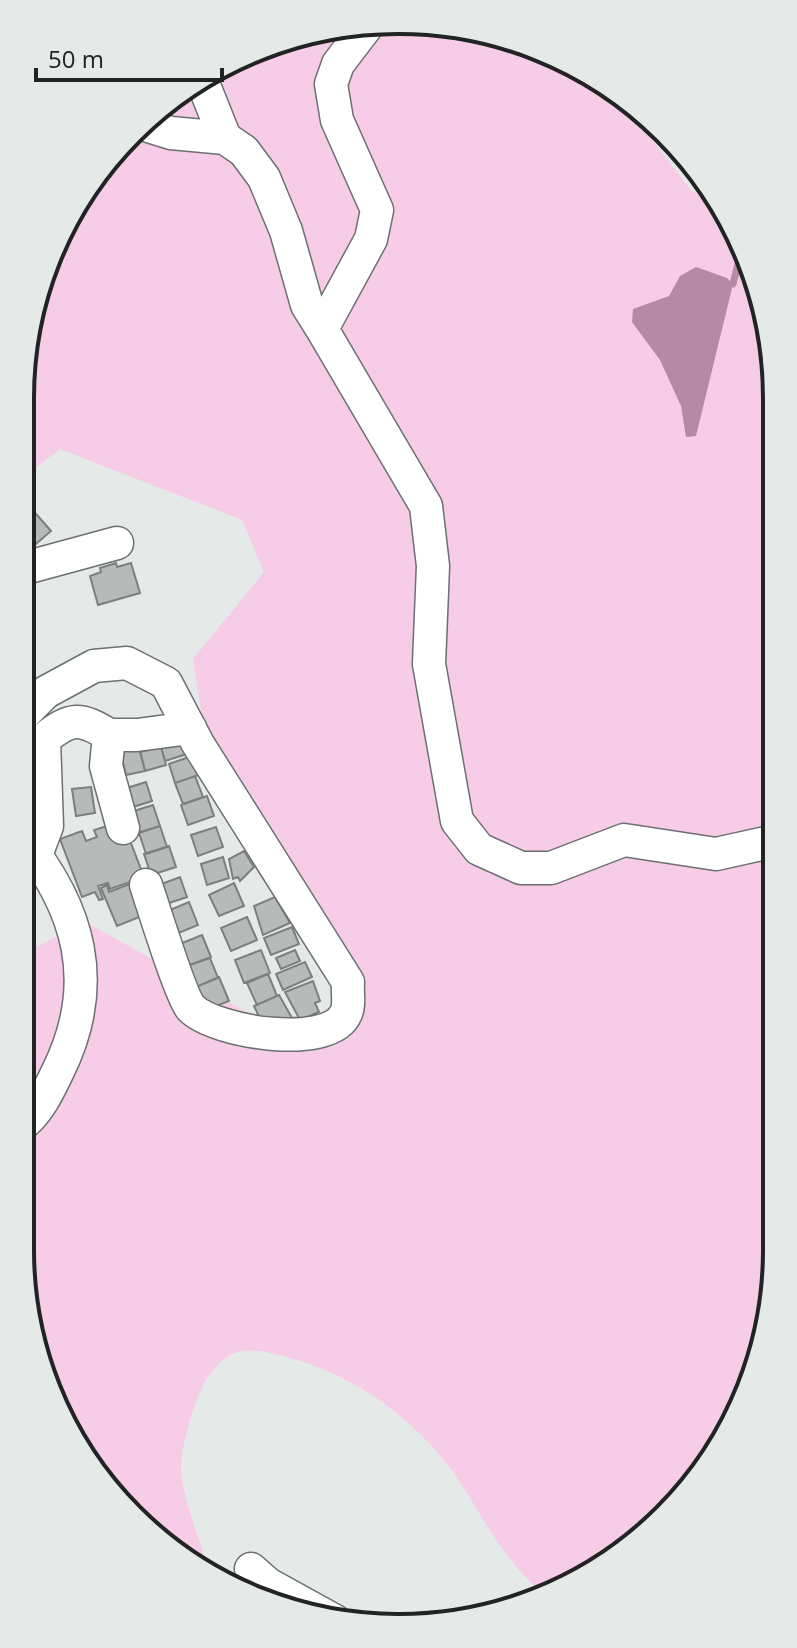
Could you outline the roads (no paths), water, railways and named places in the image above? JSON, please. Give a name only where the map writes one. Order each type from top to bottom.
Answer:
[{"type":"street","points":[[322,329],[371,239],[377,210],[337,120],[331,84],[338,64],[359,36]]},
{"type":"street","points":[[206,89],[225,138]]},
{"type":"street","points":[[154,128],[171,133],[225,138],[244,151],[264,178],[286,231],[307,305],[426,506],[433,566],[429,664],[457,821],[479,849],[521,868],[551,868],[624,840],[716,854],[763,844]]},
{"type":"street","points":[[34,566],[117,543]]},
{"type":"street","points":[[34,704],[46,692],[94,666],[127,663],[166,683],[190,728],[348,982],[347,1013],[335,1026],[310,1033],[271,1035],[211,1022],[189,1007],[146,885]]},
{"type":"street","points":[[34,839],[47,826],[44,739],[63,723],[87,721],[109,735],[190,728]]},
{"type":"street","points":[[109,735],[106,766],[123,828]]},
{"type":"street","points":[[34,853],[46,868],[78,943],[82,984],[75,1036],[34,1110]]},
{"type":"street","points":[[251,1569],[268,1584],[296,1600]]},
{"type":"waterway","points":[[733,284],[738,265]]}]
